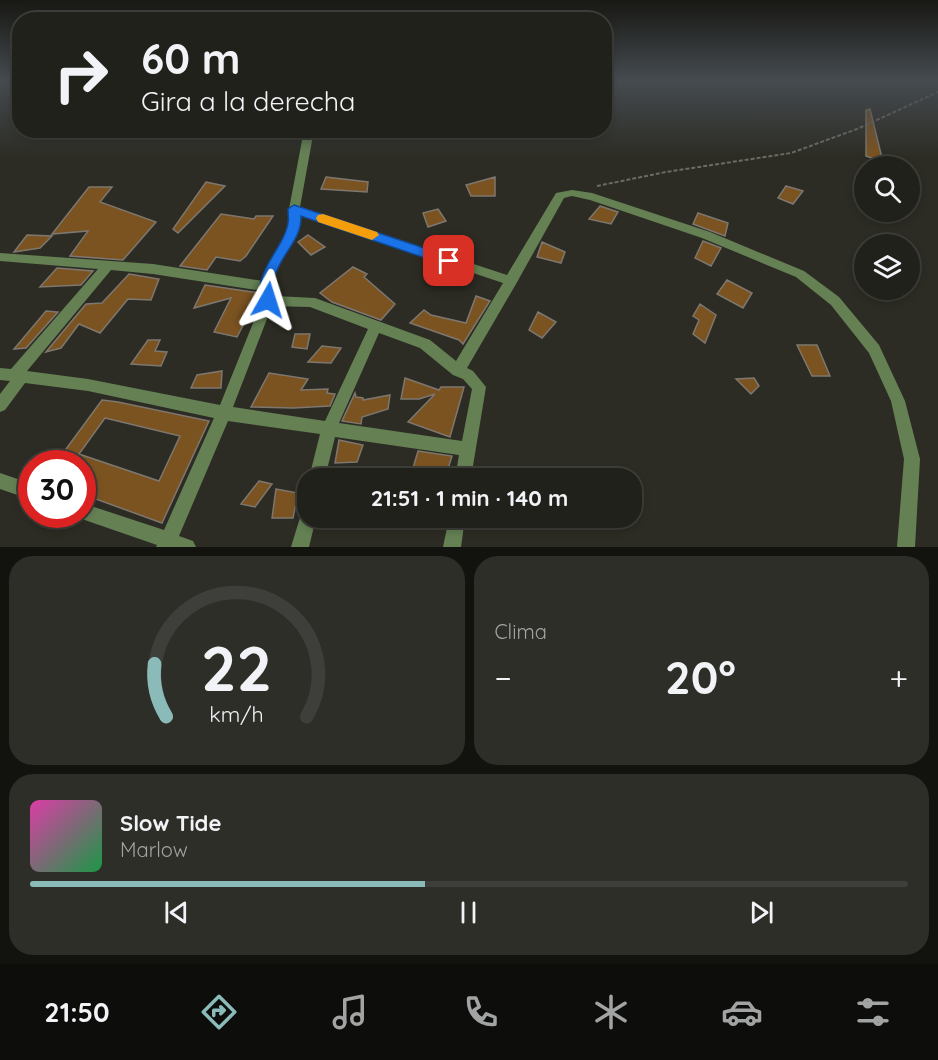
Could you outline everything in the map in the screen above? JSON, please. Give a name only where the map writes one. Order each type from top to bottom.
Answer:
[{"type":"street","points":[[166,544],[224,413],[269,294],[269,275],[289,240],[295,223],[294,209],[307,138]]},
{"type":"street","points":[[458,371],[560,195],[572,193],[592,197],[706,235],[800,274],[835,301],[874,349],[898,401],[912,459],[906,547]]},
{"type":"street","points":[[294,209],[512,281]]},
{"type":"street","points":[[0,257],[153,269],[255,284],[269,294],[311,302],[425,345],[458,371],[468,375],[479,387],[464,468]]},
{"type":"street","points":[[7,375],[108,265]]},
{"type":"street","points":[[319,468],[329,428],[376,326]]},
{"type":"street","points":[[0,405],[20,380],[7,375]]},
{"type":"street","points":[[7,375],[88,385],[224,413],[467,449]]},
{"type":"street","points":[[0,481],[18,487]]},
{"type":"street","points":[[96,516],[166,544],[187,547]]},
{"type":"street","points":[[300,547],[305,528]]},
{"type":"street","points":[[453,547],[456,528]]},
{"type":"path","points":[[572,193],[666,172],[791,153],[857,129],[908,106]]},
{"type":"building","points":[[870,109],[882,156],[866,156],[866,110]]},
{"type":"building","points":[[326,177],[368,182],[367,192],[321,189]]},
{"type":"building","points":[[495,177],[495,196],[471,196],[466,185]]},
{"type":"building","points":[[206,182],[225,186],[178,233],[173,229]]},
{"type":"building","points":[[786,186],[803,191],[793,204],[778,198]]},
{"type":"building","points":[[89,187],[112,187],[100,202],[156,222],[123,260],[70,256],[88,231],[52,234]]},
{"type":"building","points":[[600,206],[618,212],[611,224],[589,219]]},
{"type":"building","points":[[438,209],[446,221],[428,227],[423,213]]},
{"type":"building","points":[[698,213],[728,223],[725,236],[693,224]]},
{"type":"building","points":[[221,214],[254,219],[256,216],[273,216],[246,256],[240,261],[216,257],[207,270],[180,266]]},
{"type":"building","points":[[27,235],[52,236],[40,248],[14,252]]},
{"type":"building","points":[[308,235],[325,247],[311,255],[298,242]]},
{"type":"building","points":[[703,241],[721,248],[711,266],[695,258]]},
{"type":"building","points":[[542,242],[565,252],[561,263],[537,257]]},
{"type":"building","points":[[353,267],[367,274],[364,277],[395,304],[381,320],[332,302],[320,293]]},
{"type":"building","points":[[57,268],[93,271],[81,285],[40,287]]},
{"type":"building","points":[[129,274],[159,279],[151,300],[128,299],[100,333],[79,324],[61,348],[46,352],[86,304],[102,303]]},
{"type":"building","points":[[727,280],[752,293],[743,308],[717,294]]},
{"type":"building","points":[[205,285],[260,293],[237,337],[214,332],[231,298],[194,308]]},
{"type":"building","points":[[476,296],[490,301],[463,344],[459,340],[410,323],[424,310],[431,315],[466,323]]},
{"type":"building","points":[[700,304],[716,315],[705,343],[693,334],[699,320],[693,316]]},
{"type":"building","points":[[46,311],[58,312],[26,348],[14,349]]},
{"type":"building","points":[[538,312],[556,322],[542,338],[529,330]]},
{"type":"building","points":[[295,334],[310,334],[307,349],[292,347]]},
{"type":"building","points":[[148,340],[160,340],[155,351],[167,352],[161,366],[131,364]]},
{"type":"building","points":[[797,345],[817,345],[830,376],[812,376]]},
{"type":"building","points":[[322,346],[341,348],[331,363],[308,362]]},
{"type":"building","points":[[222,371],[221,388],[191,388],[197,375]]},
{"type":"building","points":[[269,373],[308,379],[301,390],[328,389],[327,393],[335,394],[330,406],[251,407]]},
{"type":"building","points":[[405,378],[439,390],[441,387],[464,387],[450,437],[408,422],[435,394],[419,399],[401,399]]},
{"type":"building","points":[[754,378],[759,386],[751,394],[736,379]]},
{"type":"building","points":[[355,393],[356,397],[363,398],[363,400],[390,395],[388,409],[362,417],[361,424],[342,421]]},
{"type":"building","points":[[102,400],[209,421],[162,523],[96,499],[96,460],[159,481],[180,436],[105,418],[82,450],[65,450]]},
{"type":"building","points":[[339,440],[363,445],[357,462],[335,463]]},
{"type":"building","points":[[418,451],[452,456],[448,468],[413,468]]},
{"type":"building","points":[[259,481],[272,484],[255,507],[241,504]]},
{"type":"building","points":[[276,489],[297,493],[293,518],[272,518]]},
{"type":"slow traffic","points":[[323,218],[372,235]]},
{"type":"route","points":[[268,300],[269,275],[289,240],[295,223],[294,209],[449,261]]}]
